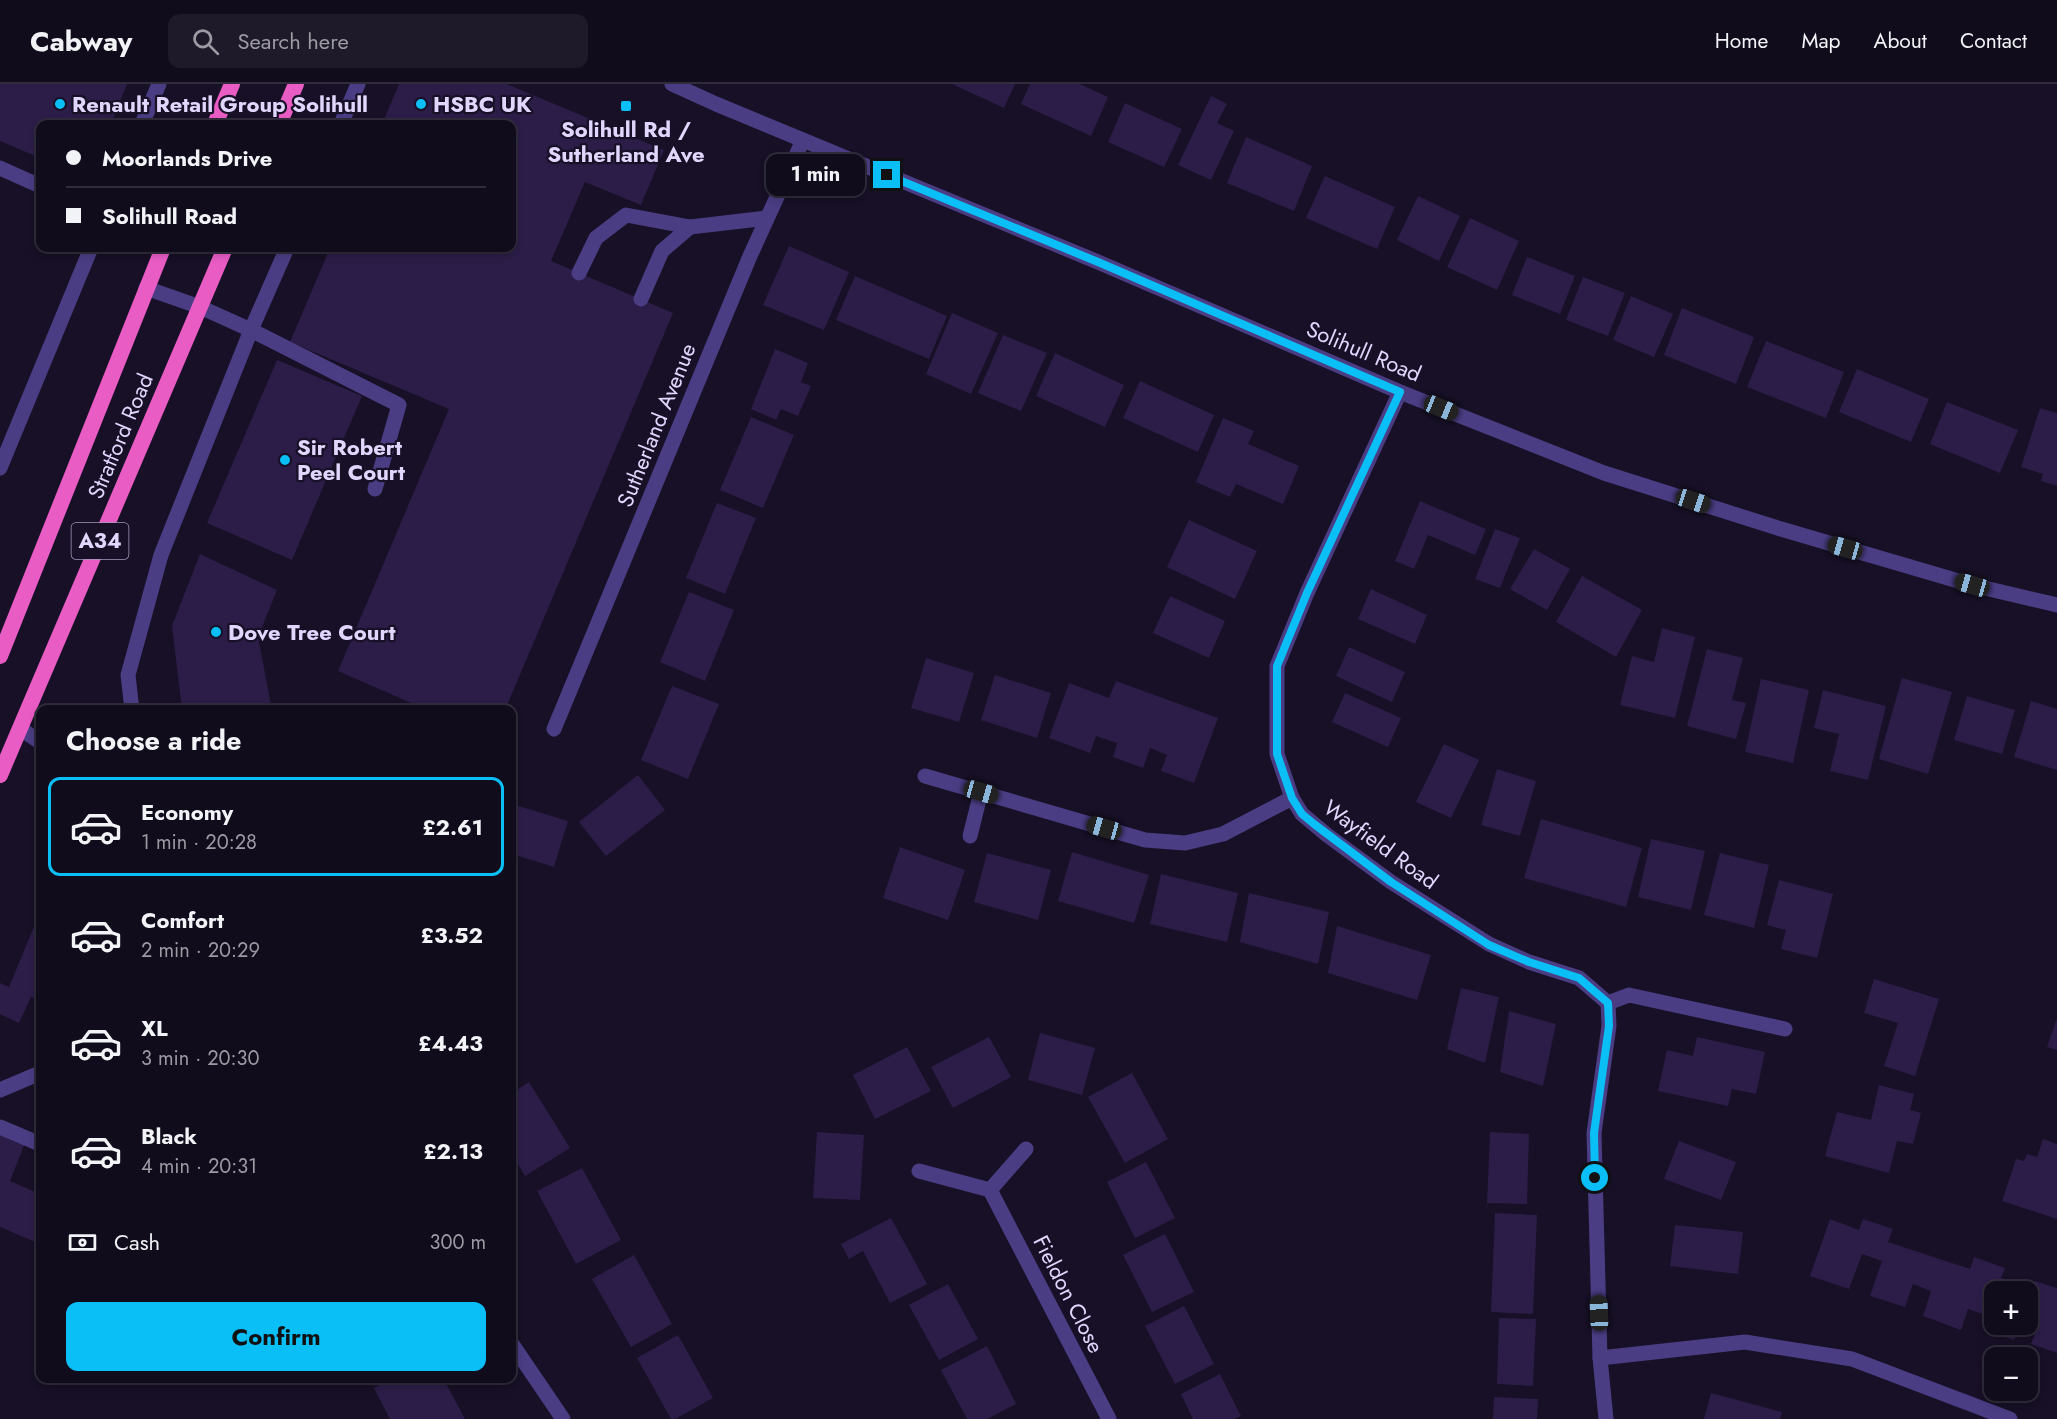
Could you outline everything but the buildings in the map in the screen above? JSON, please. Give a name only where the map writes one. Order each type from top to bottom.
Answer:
[{"type":"highway","points":[[217,120],[232,84]]},
{"type":"highway","points":[[281,120],[296,84]]},
{"type":"highway","name":"Stratford Road","points":[[0,656],[161,252]]},
{"type":"highway","name":"Stratford Road","points":[[0,775],[223,252]]},
{"type":"street","points":[[144,120],[159,84]]},
{"type":"street","points":[[343,120],[358,84]]},
{"type":"street","name":"Solihull Road","points":[[672,84],[1098,262],[1400,392],[1615,477],[1927,572],[2057,605]]},
{"type":"street","name":"Sutherland Avenue","points":[[554,729],[767,218],[803,140]]},
{"type":"street","points":[[0,168],[36,184]]},
{"type":"street","points":[[579,273],[596,238],[626,215],[690,227],[767,218]]},
{"type":"street","points":[[641,299],[662,250],[690,227]]},
{"type":"street","points":[[0,468],[89,252]]},
{"type":"street","points":[[131,705],[128,675],[161,555],[251,330],[285,252]]},
{"type":"street","points":[[146,288],[200,307],[251,330],[399,405],[375,489]]},
{"type":"street","name":"Wayfield Road","points":[[1400,392],[1307,593],[1277,666],[1277,754],[1292,798],[1302,814],[1327,835],[1420,901],[1489,945],[1529,962],[1579,978],[1608,1003]]},
{"type":"street","points":[[21,729],[36,739]]},
{"type":"street","points":[[925,776],[1145,840],[1185,843],[1223,834],[1292,798]]},
{"type":"street","points":[[970,836],[981,792]]},
{"type":"street","points":[[1606,1419],[1600,1358],[1594,1133],[1609,1026],[1608,1003],[1629,995],[1785,1029]]},
{"type":"street","points":[[0,1090],[36,1075]]},
{"type":"street","points":[[0,1127],[36,1142]]},
{"type":"street","points":[[919,1171],[990,1190],[1026,1149]]},
{"type":"street","name":"Fieldon Close","points":[[990,1190],[1109,1419]]},
{"type":"street","points":[[1600,1358],[1745,1342],[1852,1359],[2010,1419]]},
{"type":"street","points":[[516,1350],[563,1419]]},
{"type":"place","name":"Renault Retail Group Solihull","points":[[60,104]]},
{"type":"place","name":"HSBC UK","points":[[421,104]]},
{"type":"place","name":"Solihull Rd / Sutherland Ave","points":[[626,106]]},
{"type":"place","name":"Sir Robert Peel Court","points":[[285,460]]},
{"type":"place","name":"Dove Tree Court","points":[[216,632]]},
{"type":"route","points":[[887,175],[1098,262],[1400,392],[1307,593],[1277,666],[1277,754],[1292,798],[1302,814],[1327,835],[1391,882],[1489,945],[1529,962],[1579,978],[1608,1003],[1609,1026],[1594,1133],[1595,1178]]}]
